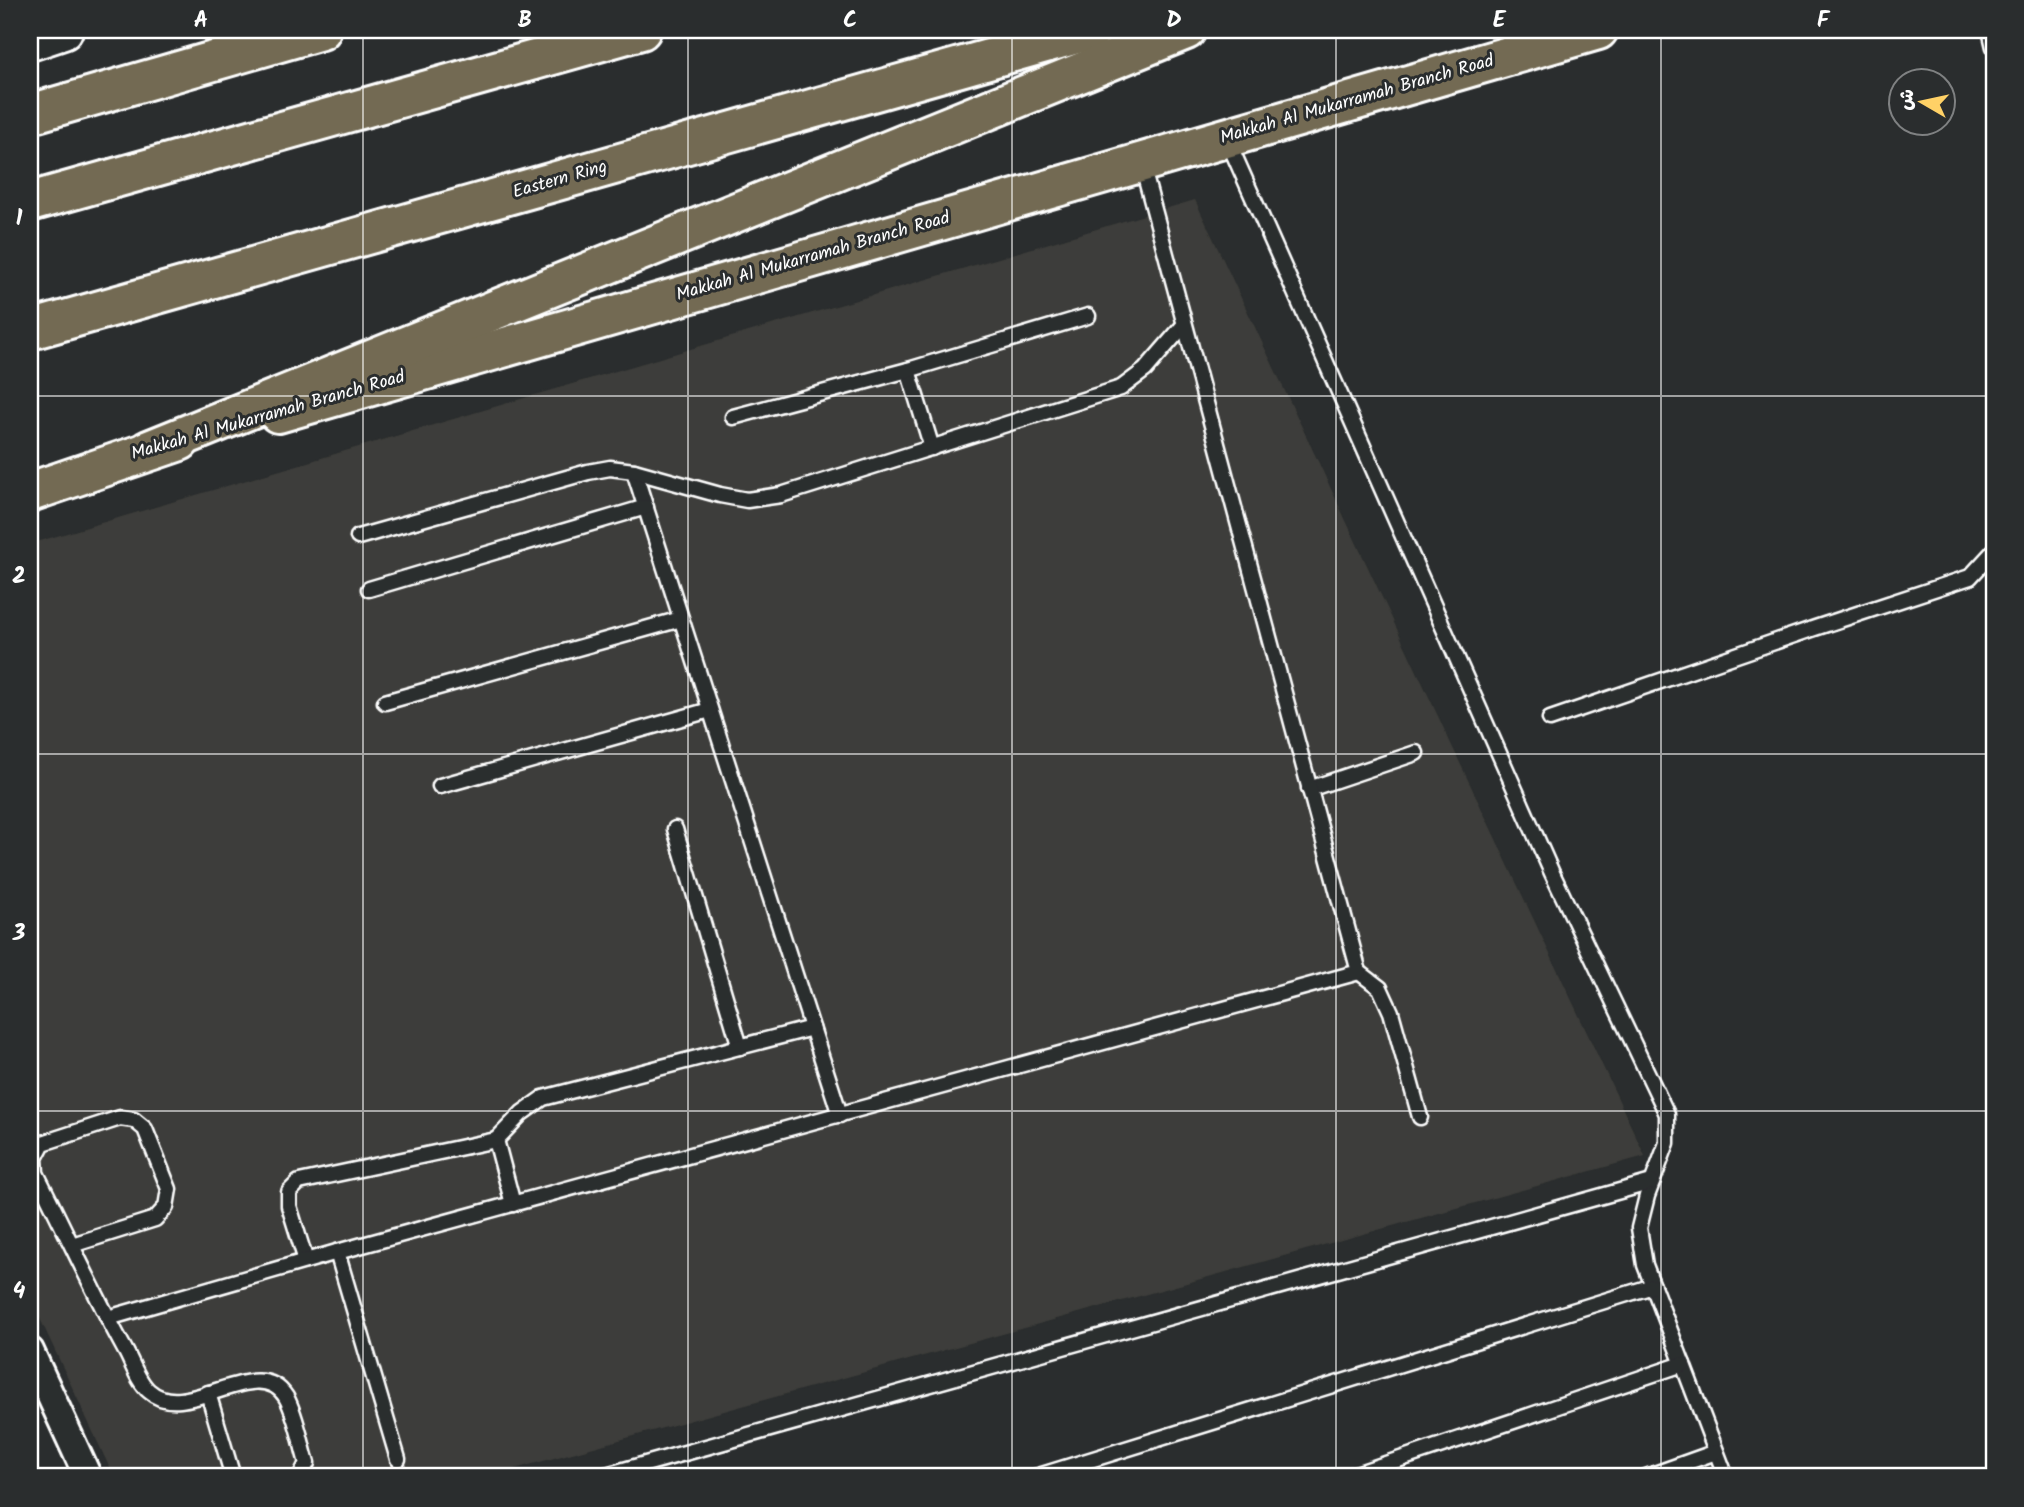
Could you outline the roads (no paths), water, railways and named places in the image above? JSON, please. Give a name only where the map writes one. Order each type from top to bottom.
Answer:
[{"type":"main road","points":[[30,34],[48,30]]},
{"type":"main road","points":[[30,41],[63,30]]},
{"type":"main road","points":[[30,114],[321,30]]},
{"type":"main road","points":[[30,202],[641,30]]},
{"type":"main road","name":"Eastern Ring","points":[[30,330],[1091,30]]},
{"type":"main road","points":[[30,481],[149,450],[1186,30]]},
{"type":"main road","name":"Makkah Al Mukarramah Branch Road","points":[[30,492],[149,450],[1598,30]]},
{"type":"street","points":[[30,499],[149,450]]},
{"type":"street","points":[[30,1351],[88,1477]]},
{"type":"lane","points":[[1990,30],[1994,47]]},
{"type":"lane","points":[[1226,138],[1552,873],[1667,1114],[1667,1143],[1639,1228],[1645,1265],[1726,1477]]},
{"type":"lane","points":[[1141,162],[1359,972],[1380,988],[1391,1012],[1420,1117]]},
{"type":"lane","points":[[733,417],[908,370],[1088,316]]},
{"type":"lane","points":[[358,537],[587,472],[610,468],[634,471],[747,500],[781,495],[1121,388],[1145,370],[1184,325]]},
{"type":"lane","points":[[908,370],[932,448]]},
{"type":"lane","points":[[634,471],[840,1115]]},
{"type":"lane","points":[[369,589],[646,507]]},
{"type":"lane","points":[[1550,719],[1970,577],[1994,551]]},
{"type":"lane","points":[[385,702],[681,619]]},
{"type":"lane","points":[[440,786],[710,709]]},
{"type":"lane","points":[[1309,789],[1416,753]]},
{"type":"lane","points":[[675,830],[740,1047]]},
{"type":"lane","points":[[108,1318],[337,1252],[1359,972]]},
{"type":"lane","points":[[306,1261],[289,1206],[289,1192],[299,1182],[496,1140],[522,1113],[543,1098],[812,1028]]},
{"type":"lane","points":[[72,1245],[155,1219],[166,1207],[169,1189],[145,1129],[134,1120],[120,1118],[43,1143],[35,1158],[36,1173],[108,1318],[147,1390],[161,1399],[178,1401],[261,1380],[278,1386],[288,1399],[307,1463],[299,1477]]},
{"type":"lane","points":[[496,1140],[513,1204]]},
{"type":"lane","points":[[599,1477],[1652,1182]]},
{"type":"lane","points":[[337,1252],[398,1459]]},
{"type":"lane","points":[[1035,1477],[1653,1286]]},
{"type":"lane","points":[[1347,1477],[1683,1364]]},
{"type":"lane","points":[[208,1393],[233,1477]]},
{"type":"lane","points":[[1646,1477],[1716,1452]]}]
